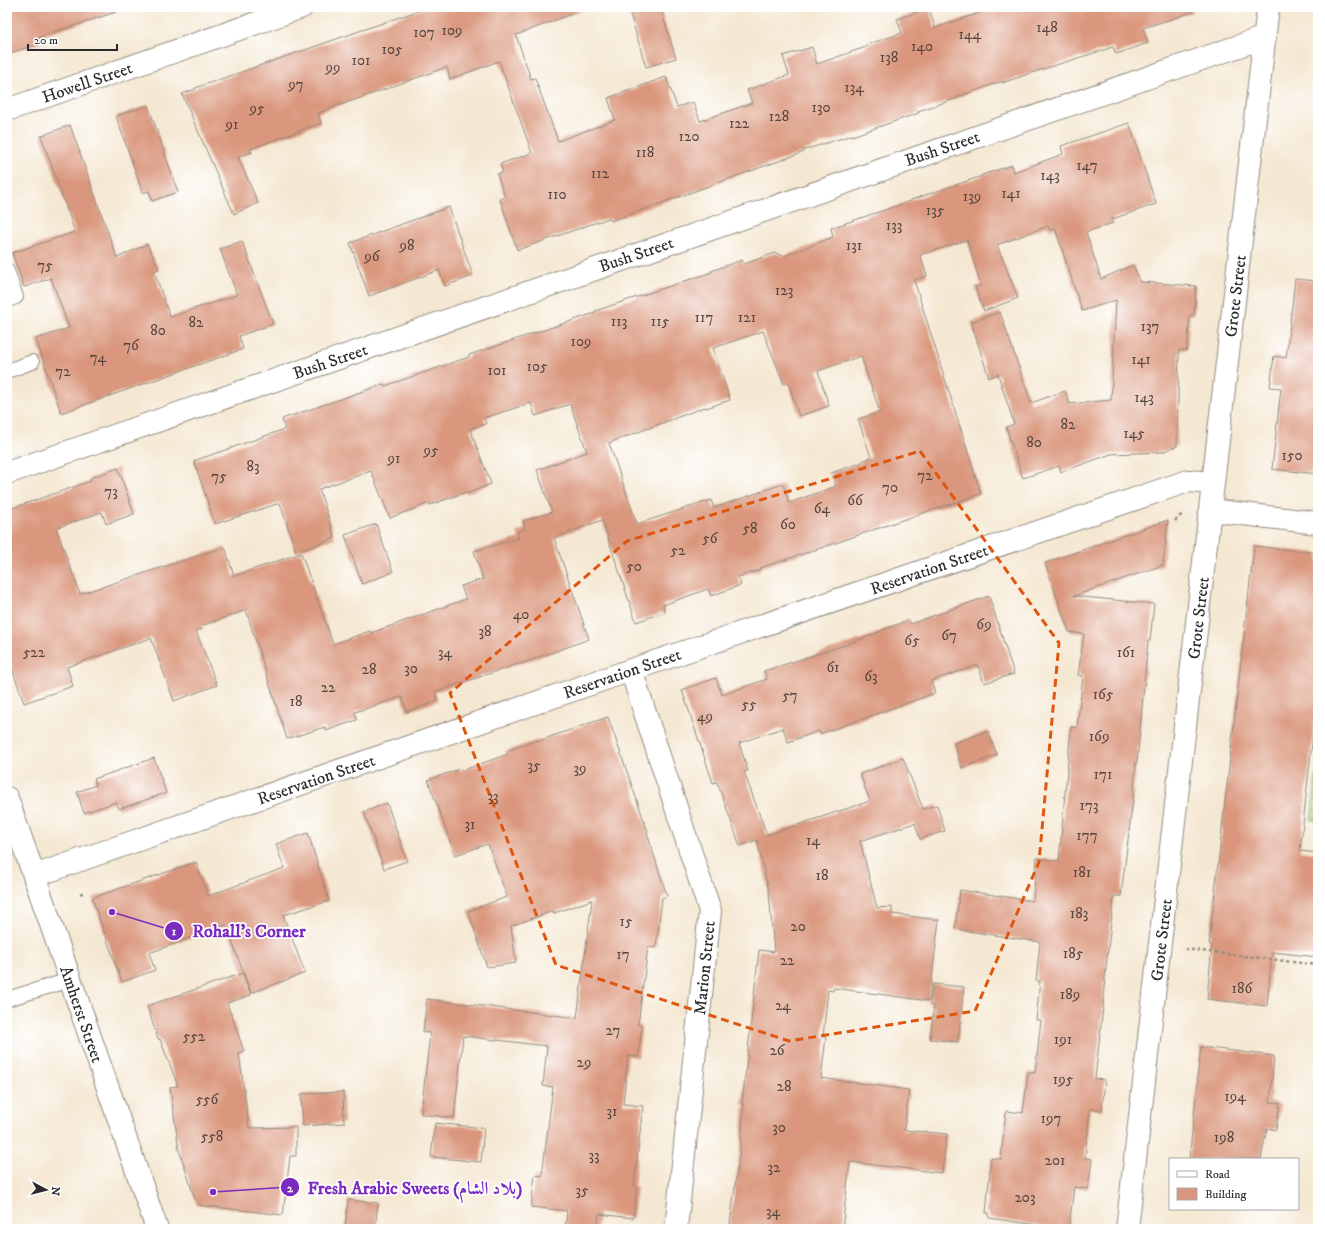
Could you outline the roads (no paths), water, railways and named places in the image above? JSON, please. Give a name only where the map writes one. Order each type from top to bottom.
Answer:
[{"type":"street","name":"Howell Street","points":[[7,110],[302,7]]},
{"type":"street","name":"Grote Street","points":[[1127,1229],[1268,7]]},
{"type":"street","name":"Bush Street","points":[[7,473],[1265,37]]},
{"type":"street","name":"Reservation Street","points":[[34,876],[632,670],[1188,481],[1213,483]]},
{"type":"street","points":[[1210,510],[1318,523]]},
{"type":"street","name":"Marion Street","points":[[632,670],[710,911],[676,1229]]},
{"type":"street","name":"Amherst Street","points":[[7,798],[157,1229]]},
{"type":"lane","points":[[7,271],[16,297],[7,300]]},
{"type":"lane","points":[[7,371],[32,362]]},
{"type":"lane","points":[[7,999],[70,980]]},
{"type":"place","name":"Rohall's Corner","points":[[112,912]]},
{"type":"place","name":"Fresh Arabic Sweets (بلاد الشام)","points":[[213,1192]]}]
